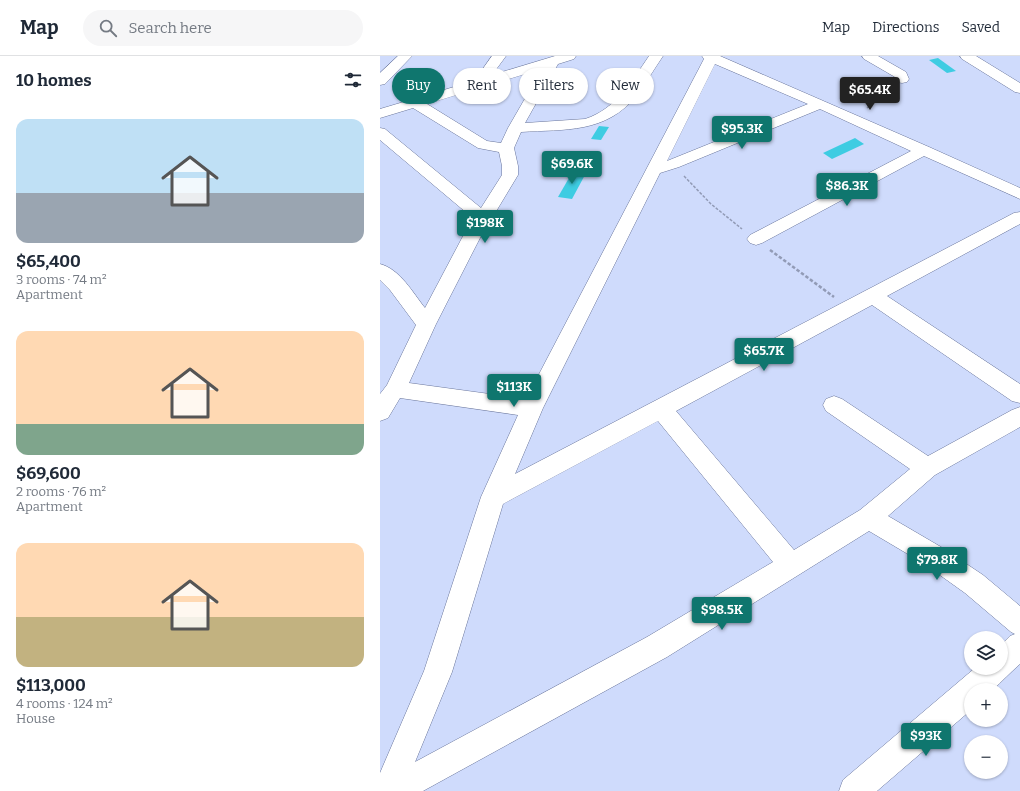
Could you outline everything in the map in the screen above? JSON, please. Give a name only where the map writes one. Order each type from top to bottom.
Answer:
[{"type":"street","points":[[380,81],[405,56]]},
{"type":"street","points":[[490,68],[499,56]]},
{"type":"street","points":[[515,128],[587,123],[599,119],[609,113],[631,93],[656,56]]},
{"type":"street","points":[[870,56],[901,75],[902,79]]},
{"type":"street","points":[[967,56],[1020,89]]},
{"type":"street","points":[[388,791],[438,672],[493,497],[532,408],[710,57],[854,119],[1020,194]]},
{"type":"street","points":[[511,73],[561,58]]},
{"type":"street","points":[[380,412],[396,389],[426,324],[483,218],[510,175],[510,166],[506,148],[515,128],[561,58]]},
{"type":"street","points":[[380,114],[416,104],[483,145],[506,148]]},
{"type":"street","points":[[654,170],[673,164],[820,104]]},
{"type":"street","points":[[380,132],[483,218]]},
{"type":"street","points":[[756,239],[924,150]]},
{"type":"street","points":[[493,497],[1020,217]]},
{"type":"street","points":[[380,270],[397,285],[426,324]]},
{"type":"street","points":[[873,296],[1020,395]]},
{"type":"street","points":[[396,389],[532,408]]},
{"type":"street","points":[[834,405],[927,468]]},
{"type":"street","points":[[661,409],[792,566]]},
{"type":"street","points":[[392,791],[658,647],[869,518],[927,468],[1020,416]]},
{"type":"street","points":[[869,518],[932,555],[974,584],[1020,623]]},
{"type":"street","points":[[1008,657],[1020,646]]},
{"type":"street","points":[[979,683],[988,675]]},
{"type":"street","points":[[854,791],[964,696]]},
{"type":"path","points":[[854,119],[902,79]]},
{"type":"building","points":[[938,58],[956,71],[947,73],[929,60]]},
{"type":"building","points":[[599,126],[609,127],[601,140],[591,139]]},
{"type":"building","points":[[855,138],[864,144],[832,159],[823,153]]},
{"type":"building","points":[[573,171],[586,173],[572,199],[558,197]]}]
